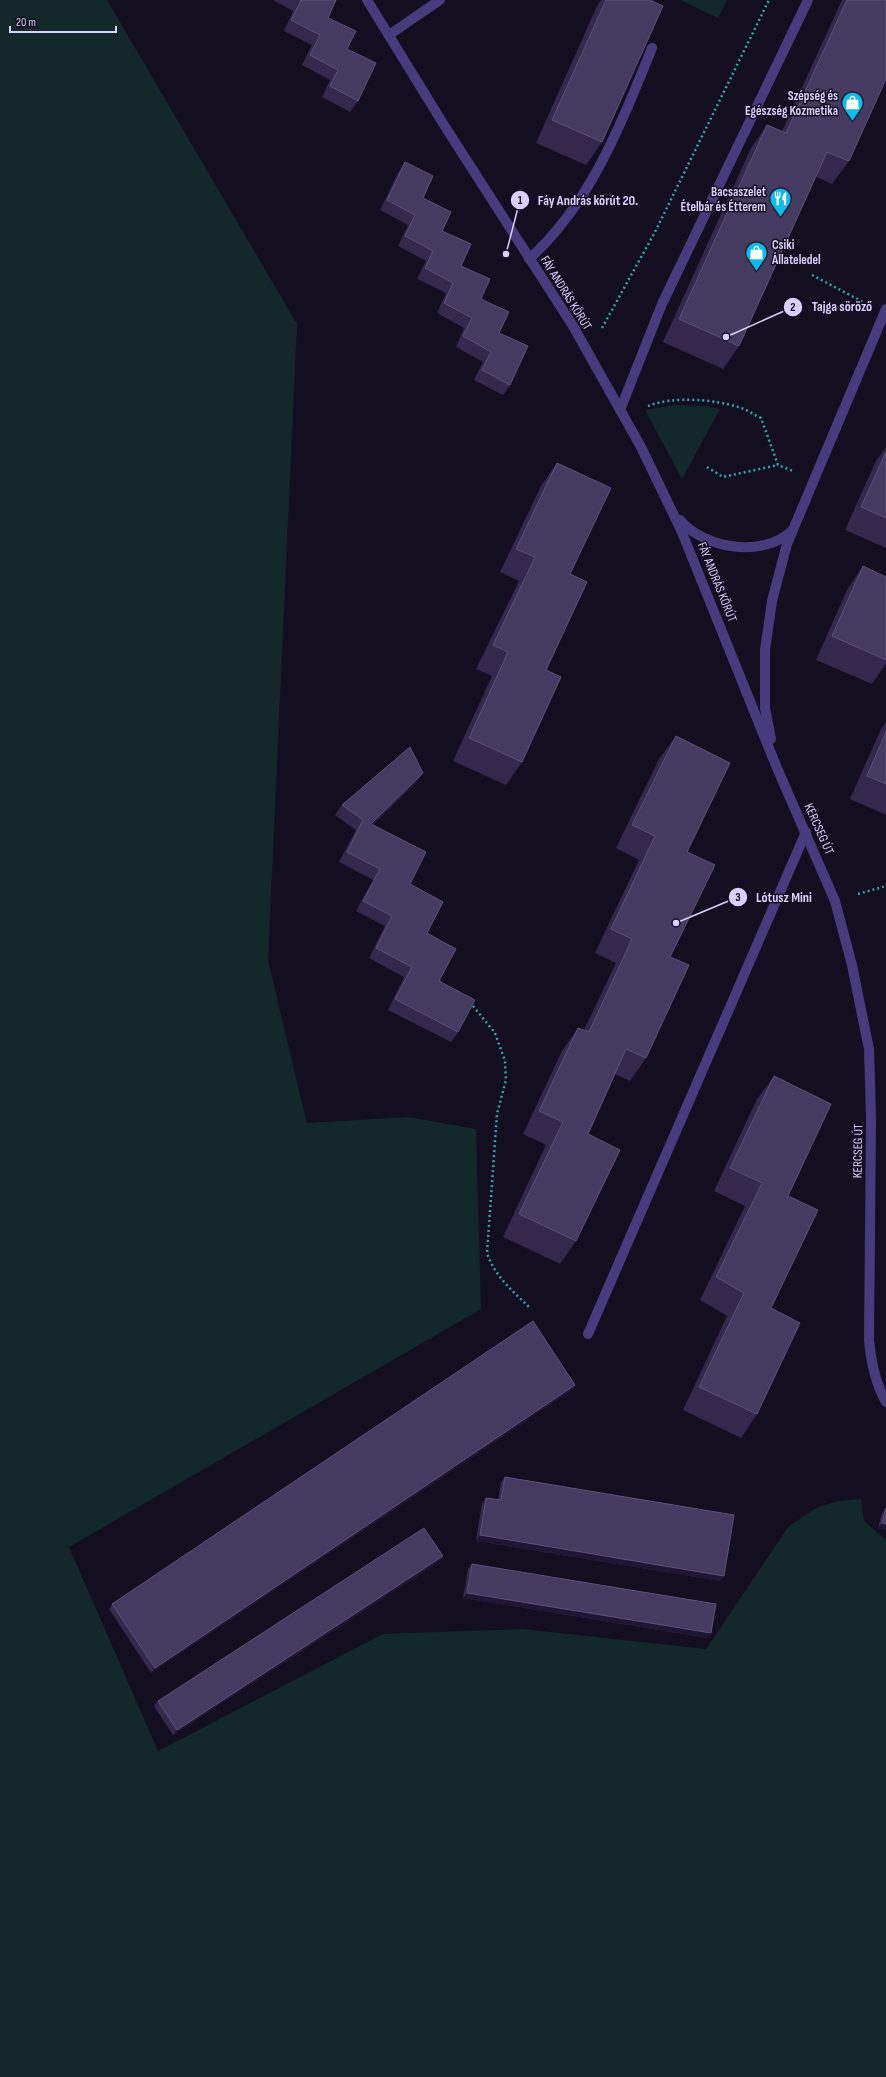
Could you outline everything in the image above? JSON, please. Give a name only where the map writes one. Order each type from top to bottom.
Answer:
[{"type":"street","name":"FÁY ANDRÁS KÖRÚT","points":[[367,0],[588,353],[620,410],[674,514],[777,768]]},
{"type":"street","points":[[388,35],[440,0]]},
{"type":"street","points":[[620,410],[662,304],[808,0]]},
{"type":"street","points":[[529,259],[550,240],[571,214],[617,133],[652,48]]},
{"type":"street","points":[[777,768],[765,708],[765,650],[772,601],[787,544],[885,311]]},
{"type":"street","points":[[674,514],[686,528],[698,536],[736,547],[754,548],[769,545],[785,538],[792,532]]},
{"type":"street","name":"KERCSEG ÚT","points":[[777,768],[835,901],[852,965],[869,1049],[872,1118],[869,1340],[874,1374],[886,1402]]},
{"type":"street","points":[[588,1334],[806,832]]},
{"type":"path","points":[[588,353],[655,232],[769,0]]},
{"type":"path","points":[[812,275],[885,311]]},
{"type":"path","points":[[644,408],[654,404],[687,400],[708,401],[741,408],[761,418],[778,465]]},
{"type":"path","points":[[706,467],[723,477],[778,465],[814,479]]},
{"type":"path","points":[[835,901],[886,886]]},
{"type":"path","points":[[473,1006],[495,1033],[505,1061],[506,1080],[497,1114],[487,1253],[492,1267],[505,1285],[531,1309]]},
{"type":"green space","points":[[0,0],[107,0],[297,324],[268,961],[307,1123],[408,1117],[476,1129],[481,1309],[69,1547],[158,1751],[383,1634],[523,1629],[706,1649],[788,1527],[816,1508],[838,1501],[861,1499],[864,1521],[886,1540],[886,2077],[0,2077]]},
{"type":"green space","points":[[680,0],[727,0],[718,18]]},
{"type":"green space","points":[[674,405],[706,406],[720,409],[682,479],[645,410]]},
{"type":"building","points":[[300,0],[336,0],[328,18],[356,31],[347,49],[376,63],[358,101],[330,86],[338,70],[310,55],[320,35],[291,20],[301,1]]},
{"type":"building","points":[[606,0],[650,0],[663,6],[602,142],[552,120]]},
{"type":"building","points":[[847,0],[886,0],[886,79],[849,161],[827,152],[739,346],[679,319],[767,125],[786,133]]},
{"type":"building","points":[[405,162],[433,176],[423,198],[451,212],[442,231],[471,244],[461,266],[490,279],[481,299],[509,312],[499,333],[528,346],[510,385],[482,370],[491,352],[463,336],[472,318],[444,303],[453,283],[425,268],[433,251],[405,236],[415,215],[387,200]]},
{"type":"building","points":[[886,452],[886,518],[861,507]]},
{"type":"building","points":[[557,463],[611,488],[570,574],[587,582],[546,670],[561,677],[522,762],[469,738],[508,652],[493,645],[535,557],[516,549]]},
{"type":"building","points":[[863,566],[886,577],[886,660],[832,636]]},
{"type":"building","points":[[886,732],[886,784],[867,776]]},
{"type":"building","points":[[676,736],[730,763],[687,852],[715,865],[670,957],[689,965],[646,1058],[626,1049],[588,1134],[620,1150],[576,1241],[519,1214],[563,1122],[539,1111],[578,1028],[589,1032],[632,939],[611,929],[655,836],[632,825]]},
{"type":"building","points":[[410,747],[423,773],[371,824],[426,852],[410,884],[443,902],[427,933],[456,949],[439,981],[475,1000],[458,1032],[395,999],[412,967],[376,948],[392,916],[363,901],[380,869],[347,852],[363,820],[342,805]]},
{"type":"building","points":[[774,1076],[831,1104],[788,1196],[818,1210],[771,1308],[800,1323],[757,1414],[699,1387],[744,1293],[716,1277],[762,1183],[730,1168]]},
{"type":"building","points":[[533,1321],[575,1385],[155,1668],[112,1604]]},
{"type":"building","points":[[505,1477],[734,1515],[724,1576],[480,1535],[486,1498],[501,1500]]},
{"type":"building","points":[[886,1508],[886,1524],[882,1523]]},
{"type":"building","points":[[424,1528],[443,1556],[177,1730],[158,1701]]},
{"type":"building","points":[[472,1564],[716,1604],[711,1633],[467,1593]]},
{"type":"place","name":"Szépség és Egészség Kozmetika","points":[[853,122]]},
{"type":"place","name":"Bacsaszelet Ételbár és Étterem","points":[[781,218]]},
{"type":"place","name":"Fáy András körút 20.","points":[[506,254]]},
{"type":"place","name":"Csiki Állateledel","points":[[757,272]]},
{"type":"place","name":"Tajga söröző","points":[[726,337]]},
{"type":"place","name":"Lótusz Mini","points":[[676,923]]}]
